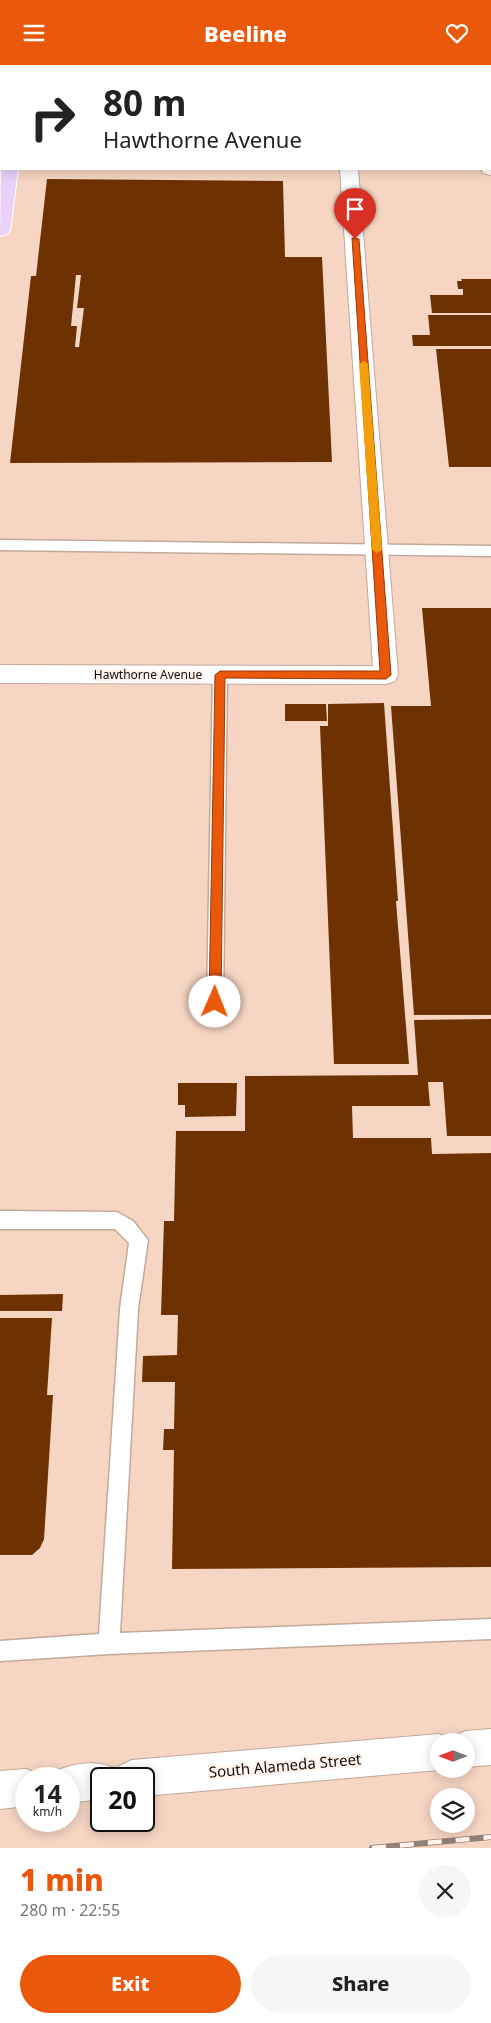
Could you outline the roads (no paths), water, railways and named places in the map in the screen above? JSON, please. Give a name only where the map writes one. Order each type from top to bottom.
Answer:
[{"type":"main road","points":[[0,229],[9,170]]},
{"type":"street","points":[[349,170],[377,551]]},
{"type":"street","name":"Hawthorne Avenue","points":[[0,674],[386,675],[377,551]]},
{"type":"street","points":[[475,1748],[491,1747]]},
{"type":"street","name":"South Alameda Street","points":[[155,1777],[430,1753]]},
{"type":"street","points":[[0,1790],[15,1789]]},
{"type":"lane","points":[[0,545],[491,551]]},
{"type":"lane","points":[[215,1002],[220,675]]},
{"type":"lane","points":[[0,1220],[117,1221],[127,1227],[139,1240],[129,1309],[109,1644]]},
{"type":"lane","points":[[0,1651],[109,1644],[491,1629]]},
{"type":"railway","points":[[372,1848],[491,1837]]}]
